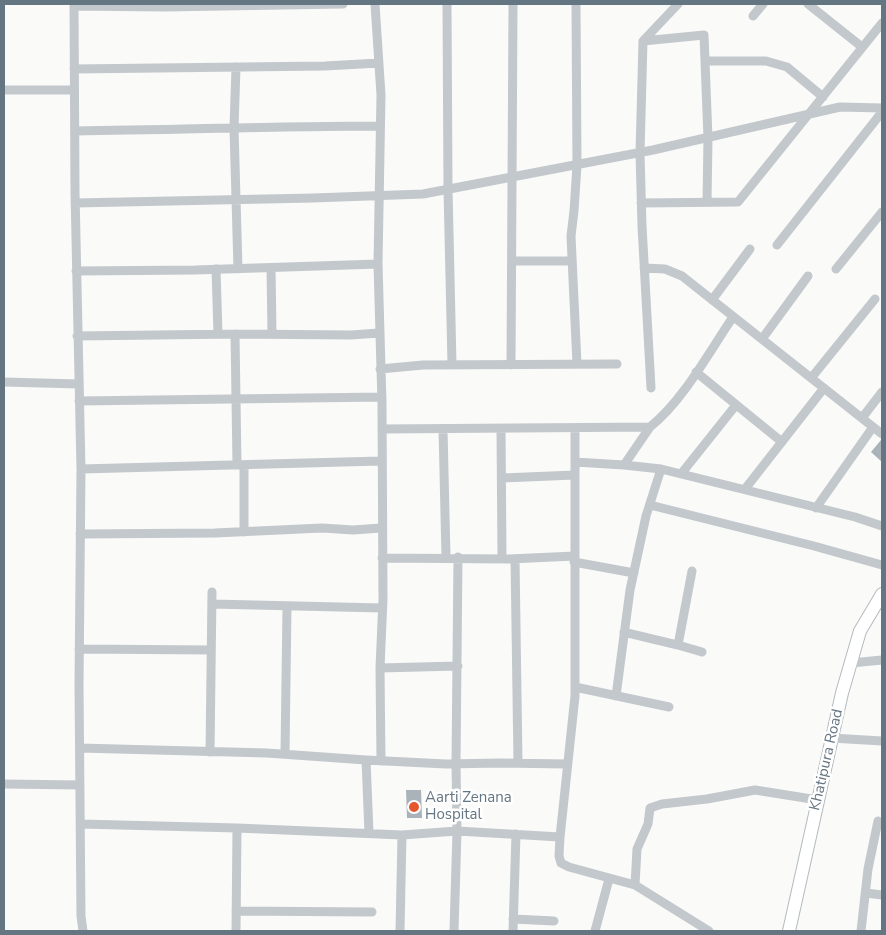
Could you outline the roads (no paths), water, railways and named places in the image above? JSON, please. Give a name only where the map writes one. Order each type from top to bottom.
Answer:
[{"type":"main road","name":"Khatipura Road","points":[[789,931],[831,738],[851,663],[860,631],[882,594]]},
{"type":"street","points":[[83,931],[79,649],[81,470],[76,271],[74,5],[343,4]]},
{"type":"street","points":[[375,4],[379,64],[380,126],[378,264],[382,397],[381,761]]},
{"type":"street","points":[[447,4],[448,189],[452,365]]},
{"type":"street","points":[[512,365],[513,4]]},
{"type":"street","points":[[576,4],[577,165],[571,236],[577,364]]},
{"type":"street","points":[[650,388],[641,203],[640,153],[643,41],[678,4]]},
{"type":"street","points":[[753,16],[763,4]]},
{"type":"street","points":[[808,4],[862,48]]},
{"type":"street","points":[[641,203],[738,202],[882,22]]},
{"type":"street","points":[[643,41],[704,35],[708,138],[707,202]]},
{"type":"street","points":[[705,61],[766,61],[787,67],[823,97]]},
{"type":"street","points":[[74,69],[379,64]]},
{"type":"street","points":[[236,67],[234,128],[238,269]]},
{"type":"street","points":[[4,90],[74,90]]},
{"type":"street","points":[[75,203],[423,194],[640,153],[840,108],[882,110]]},
{"type":"street","points":[[777,245],[882,110]]},
{"type":"street","points":[[75,131],[380,126]]},
{"type":"street","points":[[836,269],[882,212]]},
{"type":"street","points":[[712,300],[750,249]]},
{"type":"street","points":[[512,261],[572,261]]},
{"type":"street","points":[[76,271],[238,269],[378,264]]},
{"type":"street","points":[[271,268],[272,334]]},
{"type":"street","points":[[644,268],[665,268],[682,276],[882,434]]},
{"type":"street","points":[[216,269],[218,334]]},
{"type":"street","points":[[762,339],[808,276]]},
{"type":"street","points":[[812,377],[875,299]]},
{"type":"street","points":[[624,465],[650,427],[662,418],[675,402],[732,316]]},
{"type":"street","points":[[77,336],[351,335],[379,333]]},
{"type":"street","points":[[235,334],[236,399],[244,532]]},
{"type":"street","points":[[380,369],[423,365],[617,364]]},
{"type":"street","points":[[696,372],[782,442]]},
{"type":"street","points":[[4,382],[79,384]]},
{"type":"street","points":[[745,489],[824,388]]},
{"type":"street","points":[[862,418],[882,392]]},
{"type":"street","points":[[79,401],[382,397]]},
{"type":"street","points":[[681,474],[736,405]]},
{"type":"street","points":[[382,429],[650,427]]},
{"type":"street","points":[[816,508],[873,427]]},
{"type":"street","points":[[575,428],[575,687],[559,856],[561,863],[569,867],[609,879],[635,884],[709,931]]},
{"type":"street","points":[[443,429],[446,557]]},
{"type":"street","points":[[501,429],[502,559]]},
{"type":"street","points":[[81,470],[381,462]]},
{"type":"street","points":[[575,462],[661,469],[881,523]]},
{"type":"street","points":[[616,696],[634,573],[650,505],[661,469]]},
{"type":"street","points":[[502,478],[575,474]]},
{"type":"street","points":[[650,505],[814,546],[882,566]]},
{"type":"street","points":[[80,534],[381,528]]},
{"type":"street","points":[[454,931],[457,831],[458,557]]},
{"type":"street","points":[[382,558],[575,559],[634,573]]},
{"type":"street","points":[[515,559],[518,763]]},
{"type":"street","points":[[678,645],[692,571]]},
{"type":"street","points":[[210,752],[212,592]]},
{"type":"street","points":[[212,604],[382,608]]},
{"type":"street","points":[[286,754],[287,606]]},
{"type":"street","points":[[624,632],[702,652]]},
{"type":"street","points":[[79,649],[211,650]]},
{"type":"street","points":[[851,663],[882,660]]},
{"type":"street","points":[[380,668],[458,666]]},
{"type":"street","points":[[575,687],[668,707]]},
{"type":"street","points":[[831,738],[882,741]]},
{"type":"street","points":[[80,748],[286,754],[456,764],[567,764]]},
{"type":"street","points":[[366,760],[369,833]]},
{"type":"street","points":[[4,784],[80,785]]},
{"type":"street","points":[[635,884],[637,849],[648,824],[650,808],[662,804],[707,799],[755,790],[818,800]]},
{"type":"street","points":[[862,931],[866,893],[878,821]]},
{"type":"street","points":[[81,824],[402,835],[457,831],[560,837]]},
{"type":"street","points":[[236,931],[237,828]]},
{"type":"street","points":[[513,931],[516,834]]},
{"type":"street","points":[[400,931],[402,835]]},
{"type":"street","points":[[595,931],[609,879]]},
{"type":"street","points":[[866,893],[882,895]]},
{"type":"street","points":[[236,912],[372,912]]},
{"type":"street","points":[[514,919],[554,921]]},
{"type":"place","name":"Aarti Zenana Hospital","points":[[414,807]]}]
